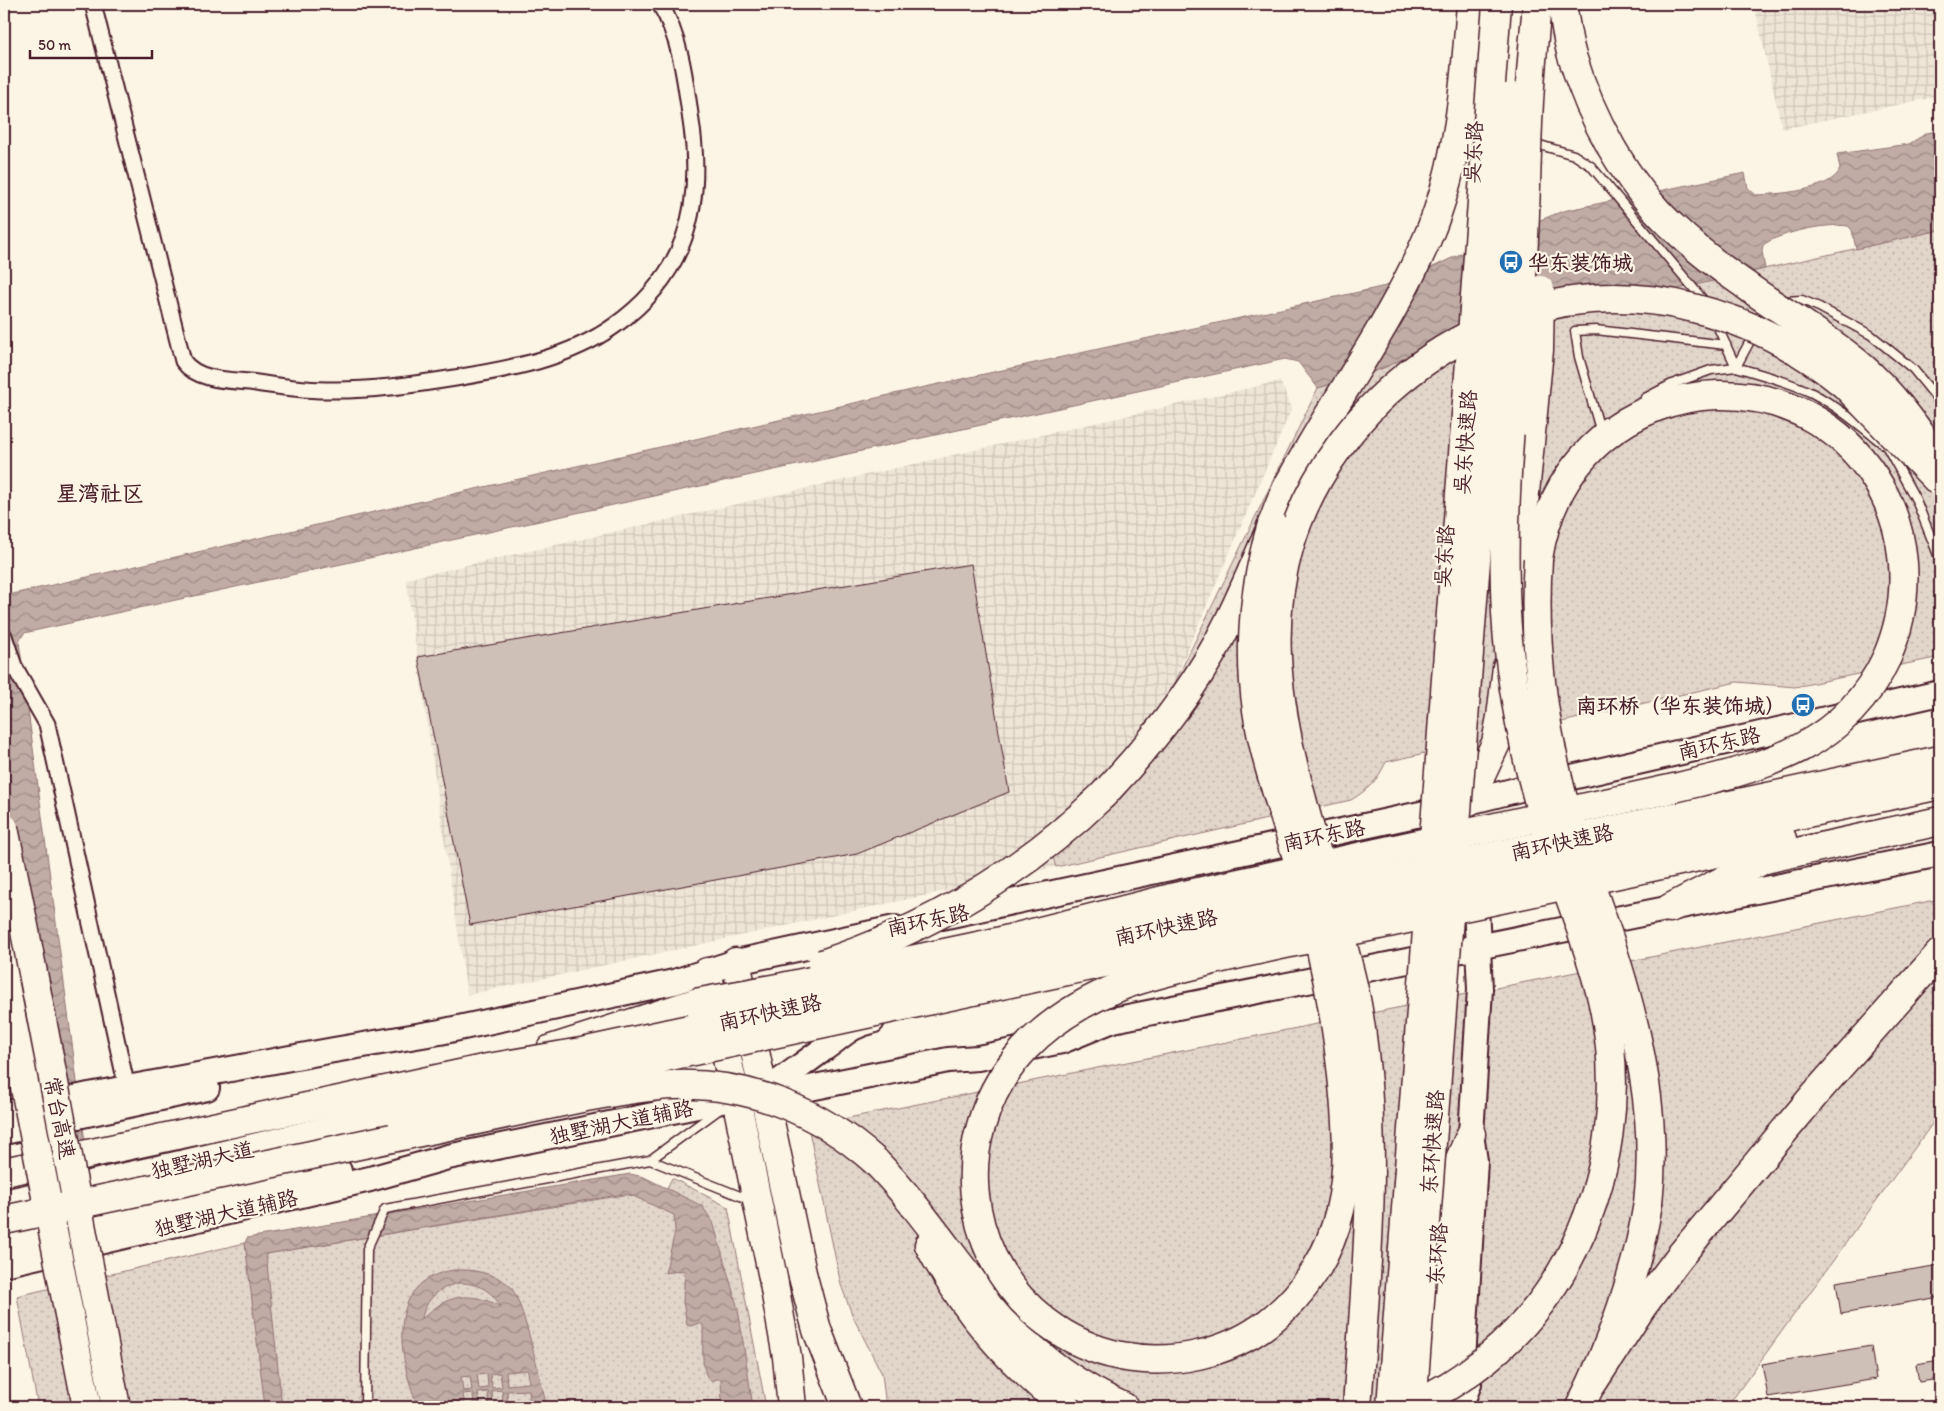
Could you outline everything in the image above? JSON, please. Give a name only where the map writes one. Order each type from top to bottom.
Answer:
[{"type":"highway","points":[[488,1068],[854,953],[920,924],[997,880],[1060,836],[1122,776],[1170,718],[1196,680],[1228,623],[1288,487],[1304,456],[1382,329],[1427,239],[1444,190],[1456,137],[1464,87],[1471,4]]},
{"type":"highway","name":"吴东快速路","points":[[1448,884],[1464,449],[1497,4]]},
{"type":"highway","name":"吴东快速路","points":[[1448,884],[1518,4]]},
{"type":"highway","points":[[1410,1407],[1445,1389],[1480,1365],[1513,1337],[1539,1306],[1561,1272],[1588,1218],[1603,1166],[1610,1120],[1612,1079],[1606,1019],[1596,980],[1546,826],[1527,754],[1514,689],[1506,615],[1505,559],[1509,449],[1524,241],[1529,102],[1536,4]]},
{"type":"highway","points":[[1469,801],[1496,743],[1502,717],[1532,423],[1539,350],[1546,4]]},
{"type":"highway","points":[[1562,4],[1571,54],[1587,98],[1616,152],[1649,202],[1673,227],[1721,267],[1764,299],[1834,346],[1879,383],[1912,420],[1940,464]]},
{"type":"highway","points":[[1357,1407],[1372,1160],[1366,1065],[1350,971],[1286,740],[1279,696],[1276,651],[1277,605],[1286,558],[1302,512],[1324,469],[1351,430],[1378,400],[1402,378],[1441,350],[1484,328],[1528,312],[1577,301],[1621,299],[1666,302],[1709,312],[1751,326],[1791,346],[1845,385],[1940,482]]},
{"type":"highway","points":[[694,1003],[783,987],[998,942],[1171,898],[1498,827],[1536,818],[1556,814],[1565,812],[1575,810],[1670,789],[1734,773],[1802,748],[1844,718],[1861,700],[1876,679],[1897,632],[1903,605],[1905,578],[1903,551],[1897,524],[1887,499],[1874,476],[1857,454],[1837,436],[1815,420],[1790,408],[1751,397],[1710,395],[1670,402],[1632,418],[1599,441],[1572,472],[1552,507],[1540,546],[1536,589],[1536,628],[1542,694],[1549,735],[1564,804],[1567,813],[1569,822],[1614,954],[1630,1012],[1644,1082],[1650,1134],[1651,1179],[1643,1235],[1626,1294],[1586,1395]]},
{"type":"highway","points":[[1272,524],[1262,561],[1256,599],[1253,637],[1255,694],[1264,751],[1301,871],[1318,937],[1320,947],[1322,956],[1331,992],[1346,1118],[1346,1176],[1339,1214],[1325,1253],[1301,1292],[1267,1323],[1241,1340],[1198,1355],[1167,1359],[1121,1356],[1092,1347],[1064,1334],[1039,1316],[1008,1282],[986,1242],[975,1197],[975,1152],[982,1122],[994,1093],[1008,1066],[1027,1046],[1064,1015],[1125,984],[1243,953],[1300,941],[1310,939],[1320,937],[1377,925],[1578,882],[1940,806]]},
{"type":"highway","name":"南环快速路","points":[[391,1088],[488,1068],[587,1052],[1940,760]]},
{"type":"highway","name":"南环快速路","points":[[399,1114],[1940,785]]},
{"type":"highway","points":[[1670,908],[1765,859],[1940,821]]},
{"type":"highway","name":"常台高速","points":[[4,828],[116,1407]]},
{"type":"highway","name":"东环快速路","points":[[1391,1407],[1448,884]]},
{"type":"highway","name":"东环快速路","points":[[1410,1407],[1448,884]]},
{"type":"highway","points":[[24,926],[71,1100],[129,1407]]},
{"type":"highway","points":[[1586,1395],[1642,1307],[1686,1248],[1810,1100],[1940,953]]},
{"type":"highway","points":[[736,962],[802,1273],[818,1330],[846,1407]]},
{"type":"highway","points":[[707,972],[774,1278],[787,1357],[792,1407]]},
{"type":"highway","name":"常台高速","points":[[4,980],[87,1407]]},
{"type":"highway","points":[[4,1220],[577,1099],[674,1084],[738,1090],[765,1097],[800,1110],[847,1137],[892,1178],[931,1225],[996,1310],[1026,1341],[1058,1369],[1124,1407]]},
{"type":"highway","name":"独墅湖大道","points":[[4,1172],[391,1088]]},
{"type":"highway","name":"独墅湖大道","points":[[4,1204],[399,1114]]},
{"type":"highway","points":[[1439,1407],[1460,1159],[1471,1134]]},
{"type":"highway","points":[[892,1178],[942,1270],[974,1316],[1020,1369],[1066,1407]]},
{"type":"main road","name":"吴东路","points":[[1414,960],[1469,209],[1483,131],[1485,4]]},
{"type":"main road","name":"吴东路","points":[[1469,949],[1448,884],[1469,801],[1507,335],[1515,208],[1510,137],[1530,4]]},
{"type":"main road","name":"南环东路","points":[[707,972],[736,962],[1425,813],[1469,801],[1940,693]]},
{"type":"main road","points":[[1460,1407],[1468,1384],[1463,1360],[1475,1160],[1471,1134],[1480,989],[1469,949],[1469,801]]},
{"type":"main road","points":[[736,1098],[764,1092],[805,1089],[948,1060],[978,1058],[1062,1041],[1113,1020],[1940,854]]},
{"type":"main road","points":[[764,1092],[855,1025],[1418,907],[1448,884]]},
{"type":"main road","name":"东环路","points":[[1425,1407],[1469,949]]},
{"type":"main road","points":[[1380,1407],[1414,960]]},
{"type":"main road","points":[[14,1121],[90,1104],[334,1059],[440,1032],[674,982],[707,972]]},
{"type":"main road","points":[[90,1104],[127,1088],[440,1032]]},
{"type":"main road","name":"独墅湖大道辅路","points":[[4,1264],[38,1245],[126,1224],[370,1179],[448,1158],[736,1098]]},
{"type":"main road","name":"独墅湖大道辅路","points":[[4,1242],[38,1245]]},
{"type":"street","points":[[93,4],[183,361],[192,370],[212,377],[324,390],[366,390],[434,381],[487,372],[547,358],[575,348],[615,326],[637,308],[659,284],[672,267],[685,234],[692,205],[695,172],[693,138],[682,70],[670,22],[660,4]]},
{"type":"street","points":[[4,636],[14,666],[47,724],[127,1088]]},
{"type":"lane","points":[[1510,137],[1574,155],[1591,166],[1707,304],[1736,367]]},
{"type":"lane","points":[[1736,367],[1763,317],[1781,301],[1802,300],[1871,335],[1913,369],[1940,402]]},
{"type":"lane","points":[[1615,415],[1599,426],[1579,357],[1575,331],[1596,330],[1726,345]]},
{"type":"lane","points":[[1640,401],[1672,384],[1711,370],[1736,367],[1782,380],[1813,394],[1841,412],[1887,447],[1916,500],[1940,560]]},
{"type":"lane","points":[[1887,447],[1927,435]]},
{"type":"lane","points":[[365,1407],[367,1249],[385,1209],[650,1160],[736,1098]]},
{"type":"lane","points":[[650,1160],[758,1202]]},
{"type":"shaded area","points":[[1754,4],[1940,4],[1940,96],[1782,129]]},
{"type":"shaded area","points":[[1940,230],[1940,657],[1795,687],[1737,682],[1386,762],[1372,784],[1351,800],[1056,867],[1045,832],[1089,793],[1162,709],[1318,388],[1381,369],[1430,346],[1664,291]]},
{"type":"shaded area","points":[[1280,381],[1292,408],[1162,709],[1114,767],[1046,832],[1056,867],[467,995],[406,579]]},
{"type":"shaded area","points":[[1940,899],[1940,1113],[1727,1407],[886,1407],[882,1374],[853,1317],[841,1285],[808,1126]]},
{"type":"shaded area","points":[[672,1178],[728,1207],[766,1407],[38,1407],[17,1296],[245,1243],[247,1257],[667,1188]]},
{"type":"water","points":[[1940,130],[1940,230],[1856,249],[1852,230],[1848,226],[1816,227],[1792,232],[1763,245],[1765,269],[1430,346],[1381,369],[1318,388],[1298,362],[1285,359],[24,633],[19,642],[120,1407],[75,1407],[4,853],[4,596],[907,391],[1386,286],[1416,275],[1490,240],[1563,211],[1745,173],[1748,188],[1756,195],[1803,190],[1815,187],[1835,176],[1840,169],[1837,154],[1909,144],[1927,133]]},
{"type":"water","points":[[630,1174],[644,1177],[702,1206],[713,1222],[738,1309],[753,1407],[722,1407],[721,1379],[711,1381],[707,1377],[703,1363],[703,1325],[699,1323],[691,1326],[687,1325],[683,1301],[685,1270],[665,1273],[675,1232],[674,1215],[633,1196],[624,1194],[266,1254],[282,1407],[265,1407],[245,1243],[247,1238]]},
{"type":"water","points":[[454,1270],[468,1270],[497,1277],[509,1285],[526,1323],[547,1407],[480,1407],[474,1407],[473,1393],[463,1394],[465,1407],[418,1407],[406,1367],[402,1346],[402,1325],[406,1305],[416,1289],[431,1277]],"holes":[[[459,1283],[472,1284],[483,1288],[497,1300],[500,1306],[478,1298],[458,1298],[440,1304],[422,1319],[426,1305],[434,1295]],[[528,1370],[529,1383],[507,1385],[506,1372]],[[500,1373],[502,1387],[492,1388],[490,1374]],[[487,1374],[488,1388],[479,1389],[477,1375]],[[470,1376],[472,1390],[463,1391],[461,1377]],[[502,1390],[503,1405],[493,1405],[492,1391]],[[529,1390],[530,1403],[508,1404],[507,1391]],[[488,1392],[489,1406],[480,1407],[478,1393]]]},
{"type":"building","points":[[971,564],[1009,792],[857,854],[470,925],[418,657]]},
{"type":"building","points":[[1940,1265],[1940,1297],[1841,1314],[1836,1282]]},
{"type":"building","points":[[1871,1346],[1876,1379],[1768,1397],[1762,1364]]},
{"type":"building","points":[[1940,1360],[1940,1379],[1919,1382],[1916,1364]]},
{"type":"place","name":"华东装饰城","points":[[1511,262]]},
{"type":"place","name":"南环桥（华东装饰城）","points":[[1803,705]]},
{"type":"district","name":"星湾社区","points":[[100,493]]}]
